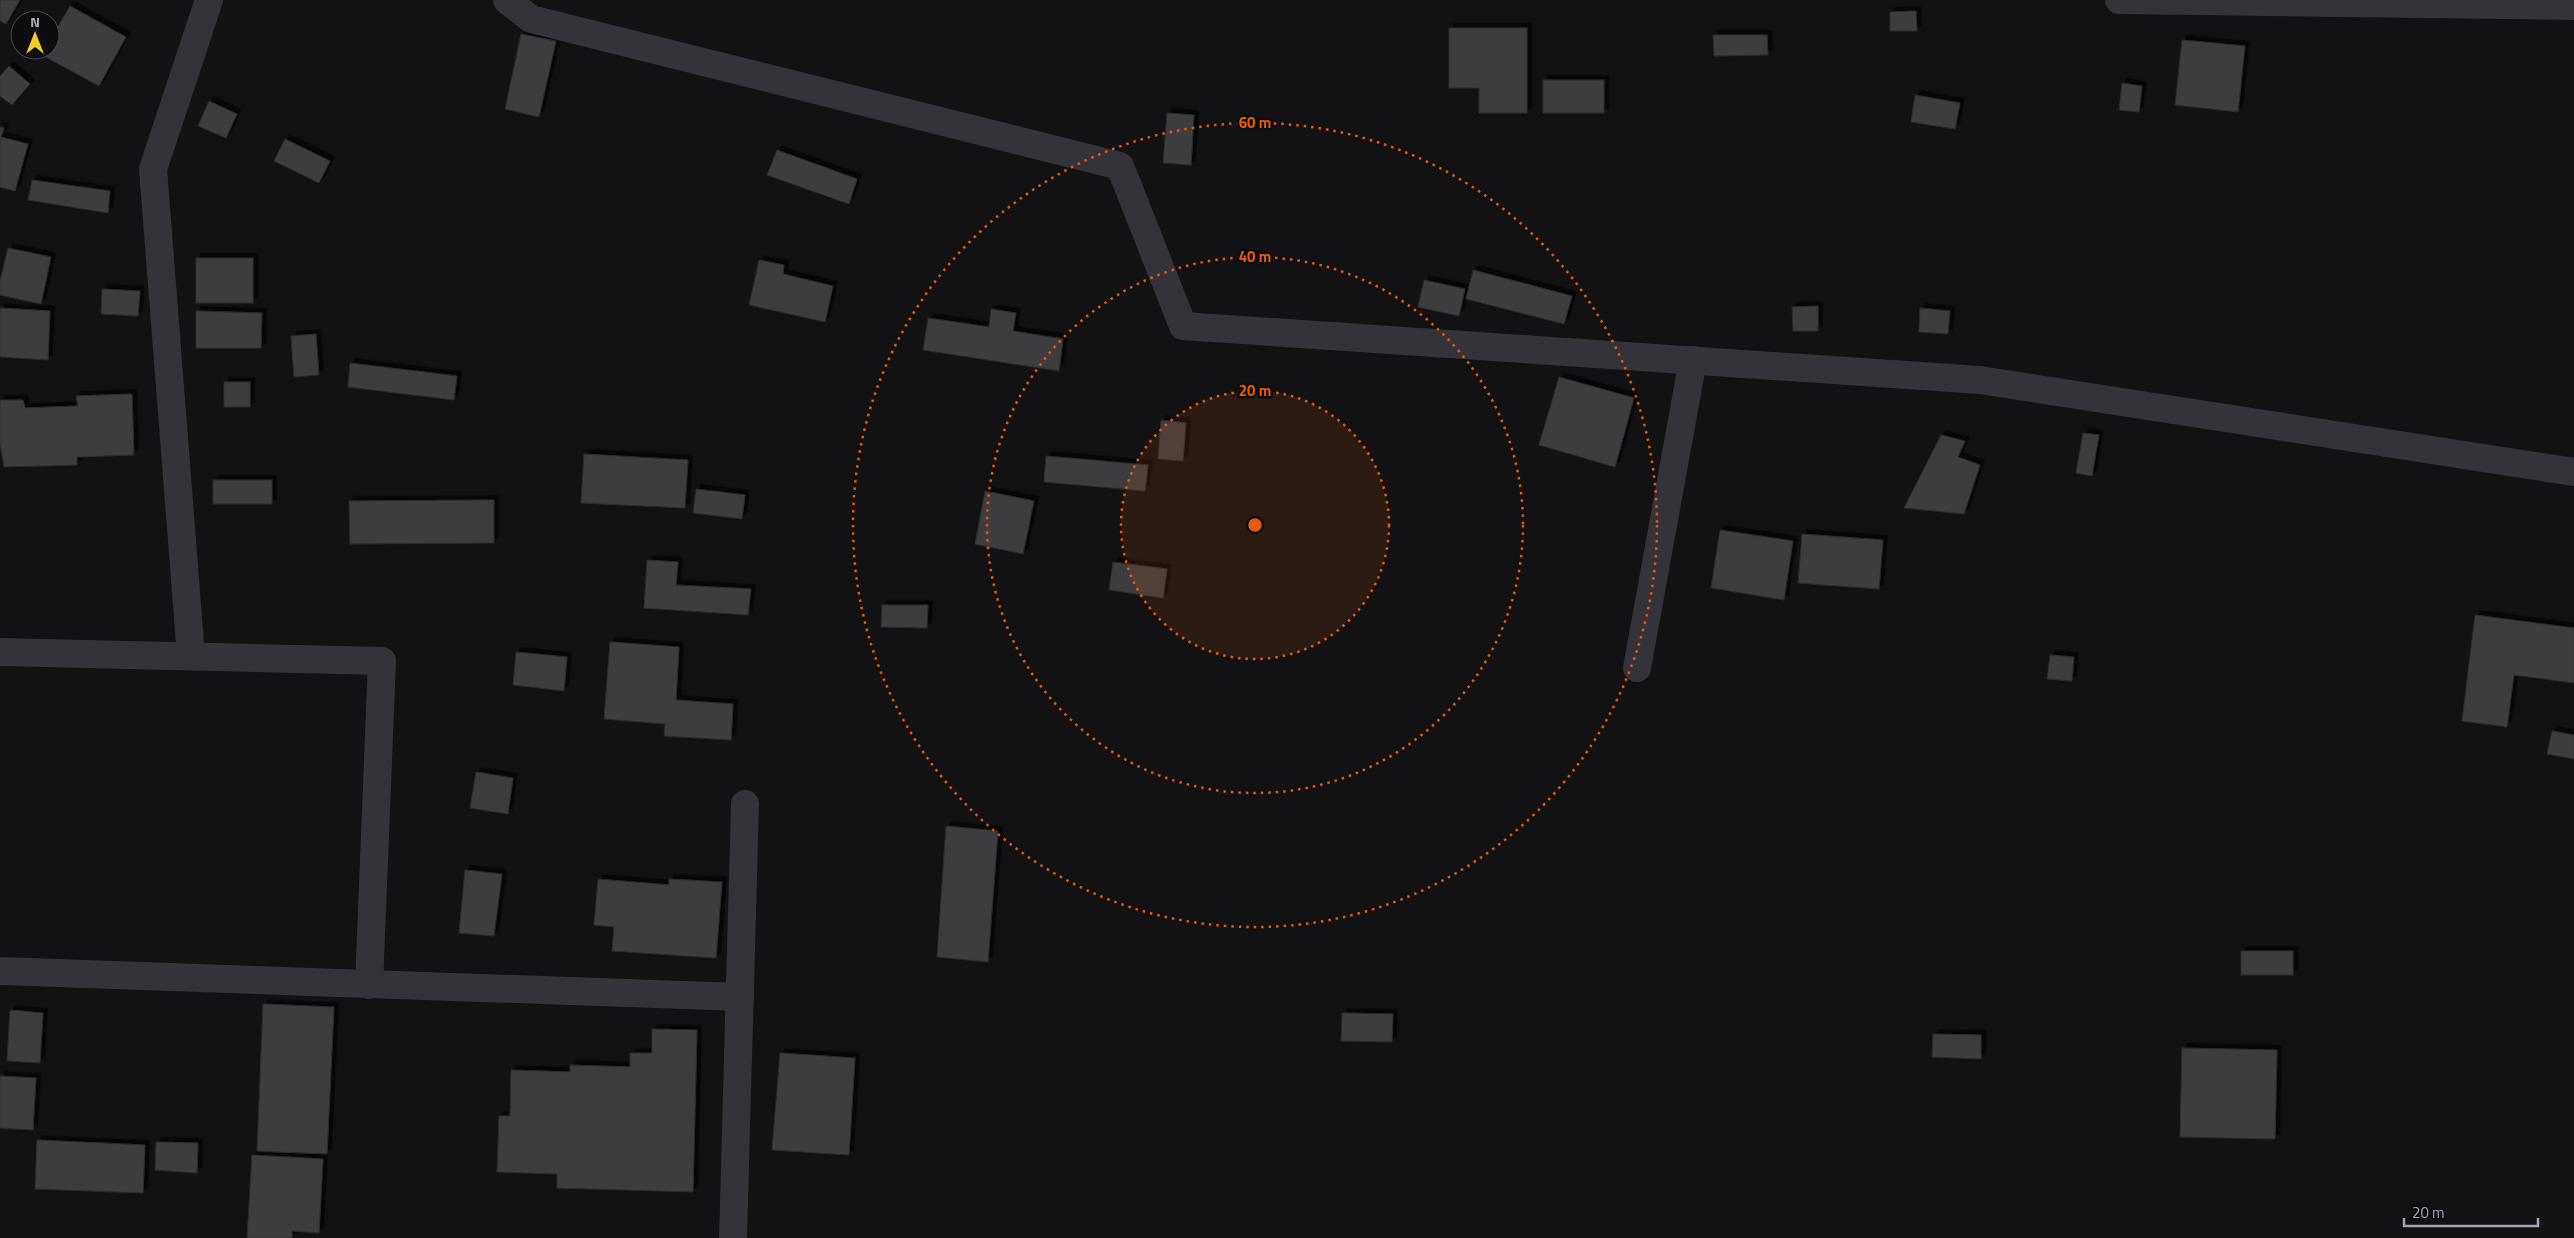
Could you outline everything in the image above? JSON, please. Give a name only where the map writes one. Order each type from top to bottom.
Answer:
[{"type":"street","points":[[191,656],[153,168],[209,0]]},
{"type":"street","points":[[507,0],[531,19],[1120,166],[1182,326],[1980,380],[2574,472]]},
{"type":"street","points":[[2119,0],[2574,6]]},
{"type":"street","points":[[1637,668],[1693,360]]},
{"type":"street","points":[[0,652],[382,661],[369,985]]},
{"type":"street","points":[[733,1238],[745,804]]},
{"type":"street","points":[[0,971],[740,997]]},
{"type":"building","points":[[0,0],[20,0],[14,10],[10,10],[10,17],[6,24],[0,21]]},
{"type":"building","points":[[70,6],[126,37],[99,86],[51,60],[60,60],[60,23]]},
{"type":"building","points":[[1916,11],[1917,31],[1890,31],[1890,12]]},
{"type":"building","points":[[1449,28],[1527,28],[1527,113],[1479,113],[1479,88],[1449,88]]},
{"type":"building","points":[[521,34],[556,41],[539,117],[505,109]]},
{"type":"building","points":[[1713,35],[1767,35],[1768,55],[1714,56]]},
{"type":"building","points":[[2182,40],[2245,46],[2238,112],[2175,105]]},
{"type":"building","points":[[9,66],[30,84],[12,105],[0,96],[0,76]]},
{"type":"building","points":[[1543,80],[1604,80],[1604,113],[1543,113]]},
{"type":"building","points":[[2122,83],[2142,86],[2139,112],[2119,110]]},
{"type":"building","points":[[1915,95],[1960,103],[1955,129],[1911,122]]},
{"type":"building","points":[[209,101],[237,114],[226,138],[198,126]]},
{"type":"building","points":[[1167,113],[1194,115],[1191,165],[1163,163]]},
{"type":"building","points":[[0,127],[4,128],[1,137],[28,144],[15,191],[0,187]]},
{"type":"building","points":[[285,139],[330,161],[319,183],[274,161]]},
{"type":"building","points":[[777,150],[857,179],[849,204],[767,175]]},
{"type":"building","points":[[32,180],[110,191],[108,213],[28,200]]},
{"type":"building","points":[[8,248],[51,257],[41,304],[0,295],[0,281]]},
{"type":"building","points":[[196,258],[253,258],[253,303],[196,303]]},
{"type":"building","points":[[759,260],[784,265],[783,274],[833,286],[825,322],[749,305]]},
{"type":"building","points":[[1473,270],[1572,296],[1564,324],[1466,299]]},
{"type":"building","points":[[1424,280],[1465,289],[1459,316],[1418,307]]},
{"type":"building","points":[[102,289],[140,291],[138,316],[101,314]]},
{"type":"building","points":[[1818,306],[1818,331],[1793,331],[1792,307]]},
{"type":"building","points":[[0,308],[50,311],[48,360],[0,357]]},
{"type":"building","points":[[1920,308],[1950,311],[1948,334],[1919,332]]},
{"type":"building","points":[[991,309],[1016,313],[1013,331],[1063,339],[1059,371],[923,350],[928,318],[989,327]]},
{"type":"building","points":[[196,311],[262,313],[261,348],[196,348]]},
{"type":"building","points":[[316,334],[319,375],[294,377],[291,336]]},
{"type":"building","points":[[350,363],[457,376],[454,400],[348,387]]},
{"type":"building","points":[[1559,377],[1634,398],[1615,467],[1539,445]]},
{"type":"building","points":[[224,382],[250,382],[250,407],[224,407]]},
{"type":"building","points":[[132,394],[134,455],[77,457],[77,465],[4,467],[0,444],[0,400],[23,400],[25,408],[78,406],[76,396]]},
{"type":"building","points":[[1161,420],[1186,423],[1183,461],[1158,459]]},
{"type":"building","points":[[2083,433],[2099,435],[2092,476],[2076,473]]},
{"type":"building","points":[[1941,435],[1965,441],[1958,457],[1980,465],[1964,514],[1904,508]]},
{"type":"building","points":[[584,454],[688,460],[685,508],[581,503]]},
{"type":"building","points":[[1046,456],[1148,465],[1145,491],[1044,482]]},
{"type":"building","points":[[213,480],[272,480],[272,504],[213,504]]},
{"type":"building","points":[[696,489],[745,495],[742,519],[693,513]]},
{"type":"building","points":[[985,491],[1034,501],[1023,554],[975,544]]},
{"type":"building","points":[[494,500],[494,543],[350,544],[349,501]]},
{"type":"building","points":[[1720,530],[1793,541],[1784,600],[1711,588]]},
{"type":"building","points":[[1802,534],[1883,540],[1879,589],[1798,583]]},
{"type":"building","points":[[647,560],[678,562],[676,585],[751,589],[748,615],[644,608]]},
{"type":"building","points":[[1113,562],[1167,569],[1163,598],[1109,590]]},
{"type":"building","points":[[882,605],[928,605],[927,628],[881,627]]},
{"type":"building","points":[[2475,615],[2574,628],[2574,683],[2514,675],[2507,727],[2462,721]]},
{"type":"building","points":[[610,642],[679,647],[676,700],[733,704],[731,740],[664,736],[665,724],[604,719]]},
{"type":"building","points":[[516,652],[567,657],[564,691],[513,685]]},
{"type":"building","points":[[2050,655],[2074,657],[2072,681],[2047,679]]},
{"type":"building","points":[[2552,731],[2574,735],[2574,759],[2547,754]]},
{"type":"building","points":[[476,772],[513,778],[508,814],[470,808]]},
{"type":"building","points":[[946,826],[998,831],[988,962],[937,957]]},
{"type":"building","points":[[465,870],[502,874],[494,936],[459,933]]},
{"type":"building","points":[[598,879],[669,885],[669,879],[722,882],[716,958],[612,951],[614,927],[594,925]]},
{"type":"building","points":[[2241,951],[2293,951],[2293,975],[2241,975]]},
{"type":"building","points":[[263,1004],[334,1007],[327,1154],[257,1151]]},
{"type":"building","points":[[10,1010],[43,1013],[40,1063],[7,1061]]},
{"type":"building","points":[[1342,1013],[1393,1014],[1392,1042],[1341,1041]]},
{"type":"building","points":[[652,1029],[697,1030],[693,1192],[557,1188],[557,1174],[497,1172],[499,1116],[510,1116],[511,1070],[570,1072],[570,1065],[630,1067],[630,1053],[652,1053]]},
{"type":"building","points":[[1933,1034],[1981,1035],[1981,1059],[1932,1057]]},
{"type":"building","points":[[2182,1048],[2277,1050],[2275,1139],[2180,1137]]},
{"type":"building","points":[[780,1053],[855,1058],[849,1155],[772,1150]]},
{"type":"building","points":[[0,1076],[36,1078],[33,1130],[0,1128]]},
{"type":"building","points":[[37,1140],[145,1145],[143,1193],[35,1189]]},
{"type":"building","points":[[156,1142],[198,1143],[197,1173],[155,1170]]},
{"type":"building","points":[[252,1155],[323,1159],[319,1233],[292,1231],[292,1238],[247,1238]]}]
